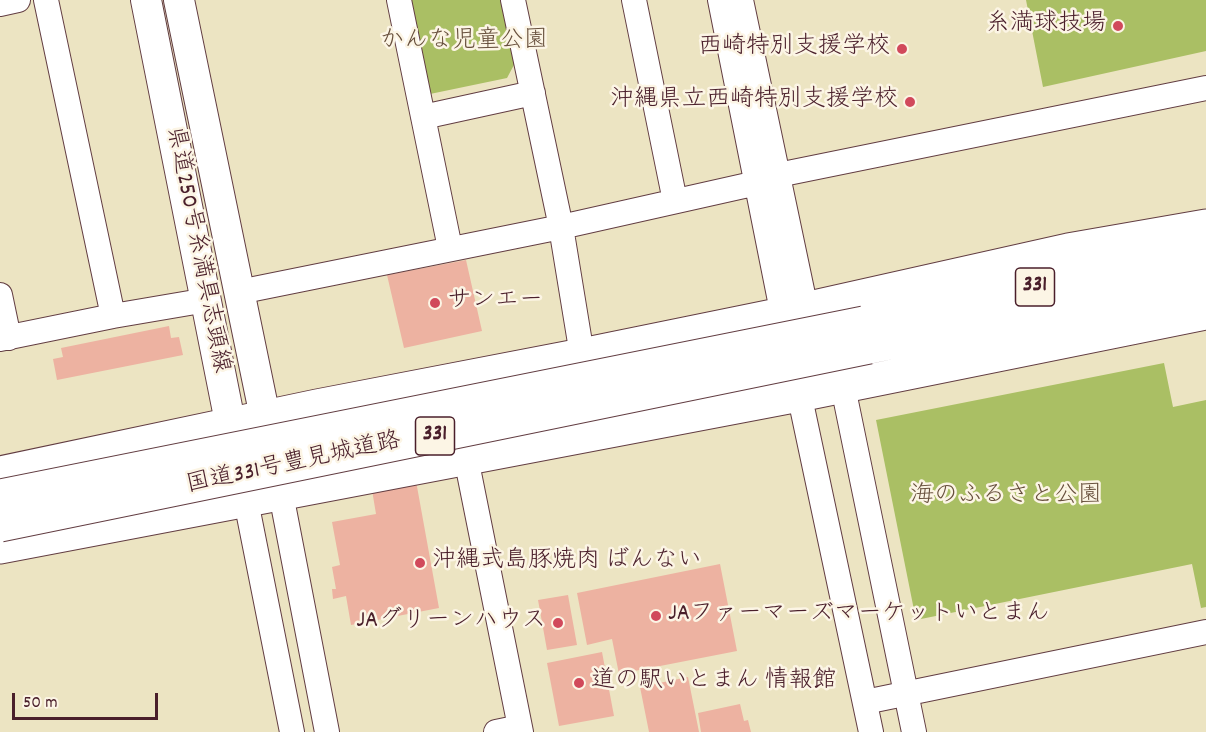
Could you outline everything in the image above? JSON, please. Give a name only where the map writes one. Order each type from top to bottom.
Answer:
[{"type":"highway","name":"331","points":[[1068,250],[1206,216]]},
{"type":"highway","points":[[794,311],[1068,250],[1206,226]]},
{"type":"highway","name":"331","points":[[866,335],[1206,250]]},
{"type":"highway","name":"331","points":[[866,335],[1206,281]]},
{"type":"highway","name":"331","points":[[0,473],[317,406],[794,311]]},
{"type":"highway","points":[[799,395],[1206,313]]},
{"type":"highway","name":"国道331号豊見城道路","points":[[0,496],[866,335]]},
{"type":"highway","name":"国道331号豊見城道路","points":[[0,525],[866,335]]},
{"type":"highway","name":"331","points":[[0,547],[799,395]]},
{"type":"main road","name":"県道250号糸満具志頭線","points":[[146,0],[246,501]]},
{"type":"main road","name":"県道250号糸満具志頭線","points":[[179,0],[281,494]]},
{"type":"street","points":[[0,4],[18,0]]},
{"type":"street","points":[[46,0],[113,316]]},
{"type":"street","points":[[399,0],[450,248]]},
{"type":"street","points":[[513,0],[561,226],[582,355]]},
{"type":"street","points":[[634,0],[675,201]]},
{"type":"street","points":[[720,0],[767,179],[794,311],[799,395],[871,732]]},
{"type":"street","points":[[741,0],[767,179]]},
{"type":"street","points":[[239,292],[561,226],[767,179],[1206,88]]},
{"type":"street","points":[[423,117],[533,93]]},
{"type":"street","points":[[0,295],[4,338],[207,300]]},
{"type":"street","points":[[794,311],[843,387],[914,732]]},
{"type":"street","points":[[466,458],[512,730]]},
{"type":"street","points":[[281,494],[327,732]]},
{"type":"street","points":[[246,501],[292,732]]},
{"type":"street","points":[[865,702],[1206,632]]},
{"type":"green space","name":"かんな児童公園","points":[[411,0],[502,0],[515,63],[507,78],[430,94]]},
{"type":"green space","name":"糸満球技場","points":[[1026,0],[1206,0],[1206,51],[1043,87]]},
{"type":"green space","name":"海のふるさと公園","points":[[1164,363],[1173,407],[1206,400],[1206,607],[1201,608],[1192,564],[916,620],[876,420]]},
{"type":"building","name":"サンエー","points":[[466,260],[482,331],[404,348],[387,275]]},
{"type":"building","points":[[169,326],[171,338],[179,337],[183,355],[57,380],[53,359],[63,357],[61,348]]},
{"type":"building","points":[[416,481],[439,608],[351,625],[346,596],[333,599],[332,589],[336,589],[332,567],[340,565],[332,522],[376,514],[372,490]]},
{"type":"building","name":"JAファーマーズマーケットいとまん","points":[[720,564],[737,651],[619,674],[612,639],[587,645],[577,593]]},
{"type":"building","name":"JAグリーンハウス","points":[[568,595],[577,645],[547,650],[538,600]]},
{"type":"building","name":"道の駅いとまん 情報館","points":[[602,652],[614,716],[559,726],[547,663]]},
{"type":"building","points":[[688,677],[699,732],[649,732],[640,687]]},
{"type":"building","points":[[740,704],[744,721],[748,720],[751,732],[701,732],[698,713]]},
{"type":"place","name":"糸満球技場","points":[[1118,26]]},
{"type":"place","name":"西崎特別支援学校","points":[[902,49]]},
{"type":"place","name":"沖縄県立西崎特別支援学校","points":[[910,102]]},
{"type":"place","name":"サンエー","points":[[435,303]]},
{"type":"place","name":"沖縄式島豚焼肉 ばんない","points":[[420,563]]},
{"type":"place","name":"JAファーマーズマーケットいとまん","points":[[656,616]]},
{"type":"place","name":"JAグリーンハウス","points":[[558,623]]},
{"type":"place","name":"道の駅いとまん 情報館","points":[[579,683]]}]
